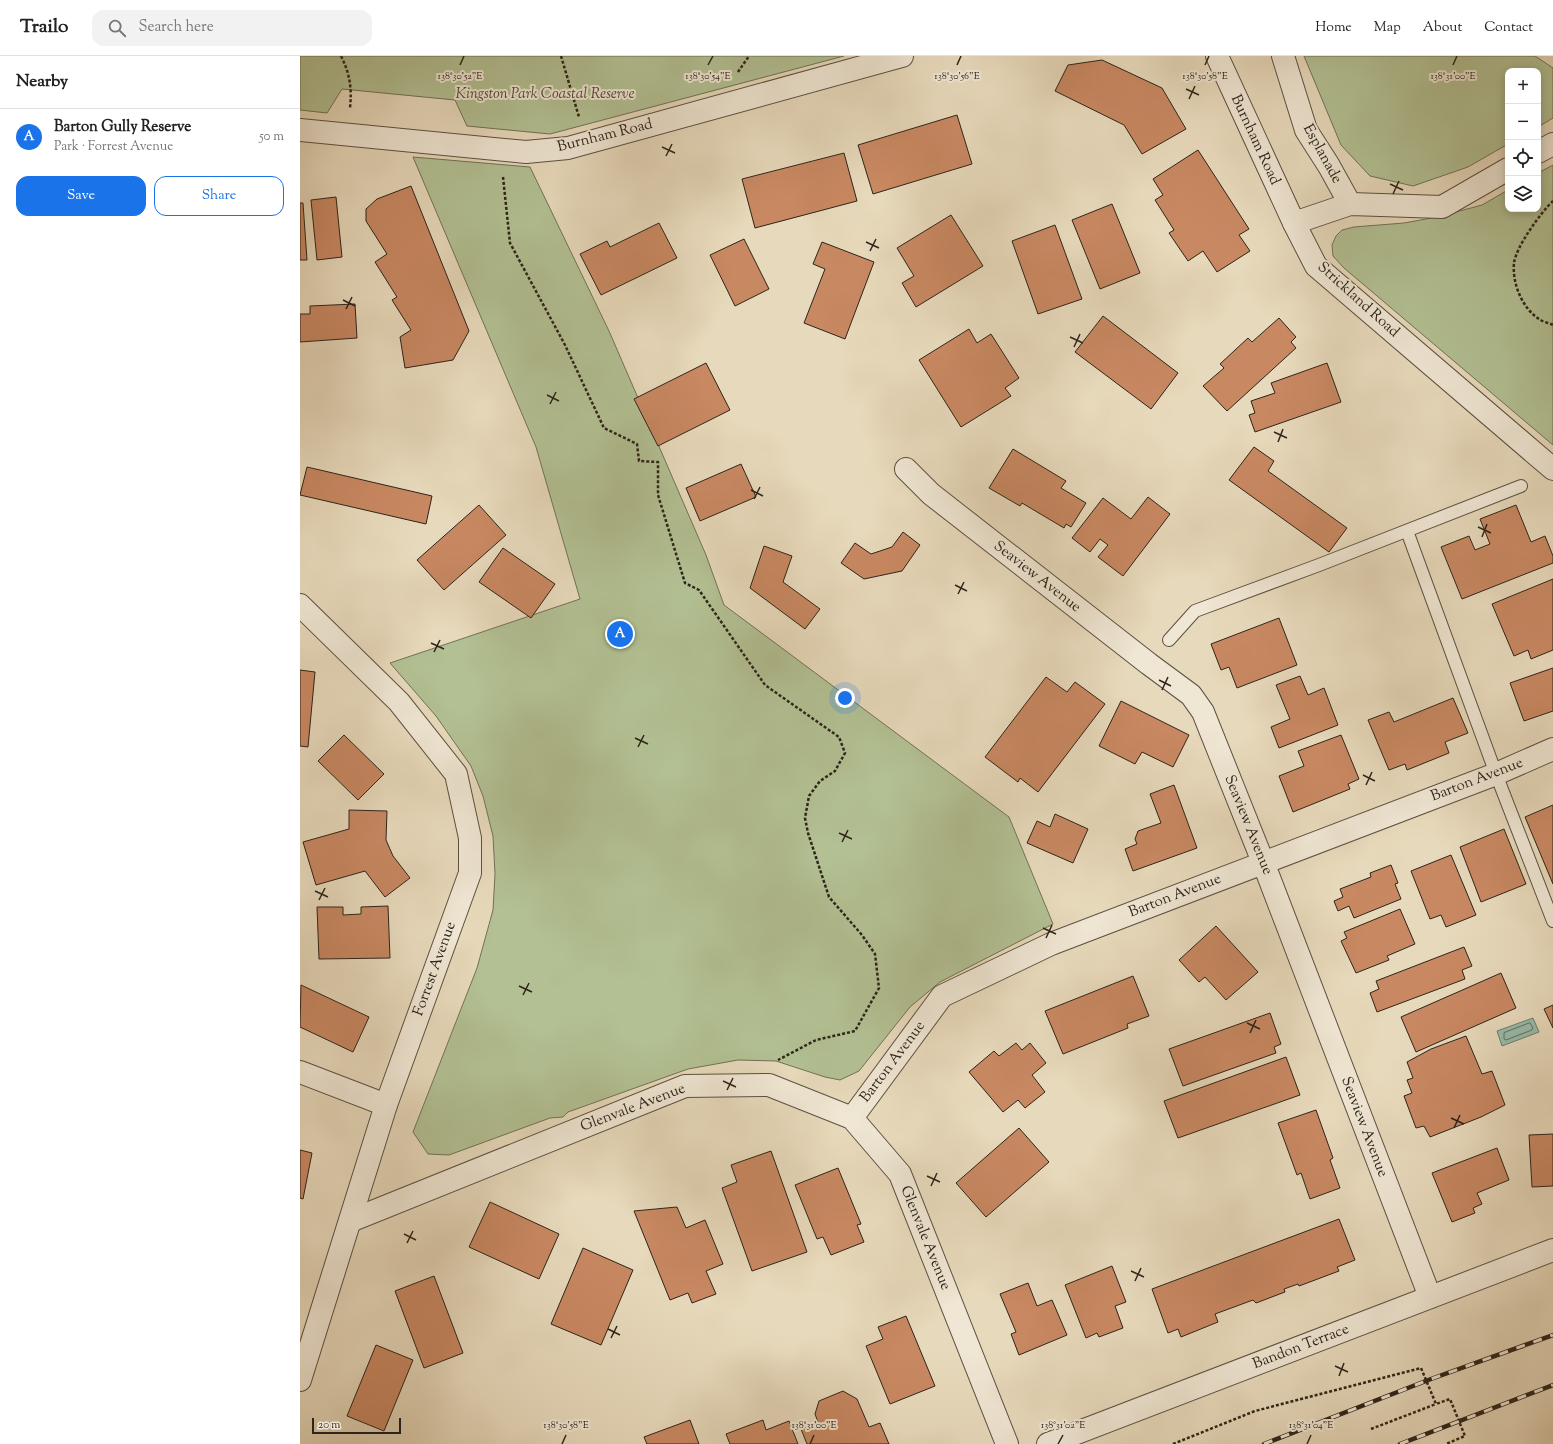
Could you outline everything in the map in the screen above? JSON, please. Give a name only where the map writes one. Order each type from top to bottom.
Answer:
[{"type":"street","name":"Burnham Road","points":[[300,130],[526,152],[568,148],[902,56]]},
{"type":"street","name":"Burnham Road","points":[[1217,56],[1294,223]]},
{"type":"street","name":"Esplanade","points":[[1283,56],[1306,130],[1329,166],[1350,204]]},
{"type":"street","points":[[1541,150],[1553,144]]},
{"type":"street","points":[[1294,223],[1350,204],[1442,207],[1505,171]]},
{"type":"street","name":"Strickland Road","points":[[1294,223],[1316,266],[1553,469]]},
{"type":"street","name":"Seaview Avenue","points":[[906,469],[931,494],[1137,655],[1191,695],[1203,712],[1263,862],[1430,1297]]},
{"type":"street","name":"Forrest Avenue","points":[[300,605],[398,702],[456,774],[470,838],[470,873],[386,1105],[300,1380]]},
{"type":"street","name":"Barton Avenue","points":[[852,1118],[942,996],[1051,944],[1496,774],[1553,750]]},
{"type":"street","points":[[300,1072],[386,1105]]},
{"type":"street","name":"Glenvale Avenue","points":[[350,1221],[685,1086],[769,1085],[852,1118],[900,1174],[1006,1444]]},
{"type":"street","name":"Bandon Terrace","points":[[1048,1444],[1553,1250]]},
{"type":"lane","points":[[1169,640],[1195,611],[1407,531],[1521,486]]},
{"type":"lane","points":[[1407,531],[1496,774],[1553,921]]},
{"type":"path","points":[[342,56],[346,64],[352,90],[346,134]]},
{"type":"path","points":[[561,56],[586,143]]},
{"type":"path","points":[[503,150],[502,169],[510,243],[565,345],[604,428],[637,444],[639,461],[658,462],[658,495],[684,583],[699,590],[766,685],[839,737],[845,753],[835,771],[820,781],[809,796],[805,818],[808,833],[829,897],[862,935],[875,954],[879,988],[855,1031],[816,1040],[776,1061]]},
{"type":"path","points":[[1553,201],[1524,238],[1514,262],[1516,285],[1524,305],[1539,319],[1553,325]]},
{"type":"path","points":[[1173,1444],[1255,1411],[1421,1368],[1436,1404]]},
{"type":"path","points":[[1371,1429],[1450,1399],[1465,1436],[1446,1444]]},
{"type":"green space","name":"Kingston Park Coastal Reserve","points":[[300,56],[844,56],[550,134],[467,126],[455,100],[342,89],[327,113],[300,110]]},
{"type":"green space","points":[[1304,56],[1535,56],[1553,68],[1553,118],[1541,125],[1541,68],[1505,68],[1505,146],[1468,167],[1413,186],[1370,176],[1341,145]]},
{"type":"green space","points":[[413,157],[530,167],[609,331],[706,555],[724,605],[1009,817],[1053,924],[940,982],[910,1007],[859,1071],[840,1080],[825,1077],[776,1061],[738,1060],[688,1069],[568,1112],[563,1117],[550,1118],[449,1155],[428,1154],[413,1132],[477,968],[493,910],[495,874],[493,836],[483,796],[471,766],[436,716],[390,663],[580,599],[536,447]]},
{"type":"green space","points":[[1553,165],[1553,445],[1344,268],[1333,256],[1332,245],[1336,236],[1342,230],[1354,227],[1404,223],[1437,217],[1482,205],[1505,192],[1505,212],[1541,212],[1541,171]]},
{"type":"water","points":[[1533,1018],[1539,1032],[1502,1046],[1497,1031]]},
{"type":"building","points":[[1102,60],[1162,88],[1186,129],[1142,154],[1124,125],[1055,91],[1068,65]]},
{"type":"building","points":[[957,115],[972,164],[873,194],[858,145]]},
{"type":"building","points":[[1198,150],[1249,229],[1239,235],[1250,251],[1217,272],[1203,251],[1188,261],[1169,233],[1174,230],[1155,200],[1163,195],[1153,179]]},
{"type":"building","points":[[844,153],[857,201],[755,228],[742,179]]},
{"type":"building","points":[[411,186],[469,331],[453,360],[405,368],[400,337],[411,330],[392,300],[397,297],[375,262],[387,254],[366,221],[366,209],[377,199]]},
{"type":"building","points":[[336,197],[342,257],[317,260],[311,200]]},
{"type":"building","points":[[300,203],[303,203],[307,260],[300,260]]},
{"type":"building","points":[[1112,204],[1140,273],[1100,289],[1072,220]]},
{"type":"building","points":[[951,215],[983,266],[916,307],[902,283],[914,276],[897,248]]},
{"type":"building","points":[[659,223],[677,258],[601,295],[580,254],[607,241],[610,247]]},
{"type":"building","points":[[1055,225],[1082,299],[1038,314],[1012,241]]},
{"type":"building","points":[[744,239],[769,289],[735,306],[710,255]]},
{"type":"building","points":[[822,242],[874,262],[845,339],[804,323],[825,269],[813,264]]},
{"type":"building","points":[[355,304],[357,338],[300,342],[300,314],[310,314],[310,306]]},
{"type":"building","points":[[1103,316],[1178,373],[1151,409],[1075,352]]},
{"type":"building","points":[[1279,318],[1296,337],[1291,342],[1296,348],[1227,411],[1203,386],[1224,368],[1220,364],[1248,338],[1252,342]]},
{"type":"building","points":[[969,329],[977,343],[991,334],[1019,378],[1005,388],[1011,396],[961,427],[919,360]]},
{"type":"building","points":[[706,363],[730,410],[658,446],[634,399]]},
{"type":"building","points":[[1327,363],[1341,402],[1255,432],[1249,415],[1255,413],[1251,401],[1275,393],[1271,383]]},
{"type":"building","points":[[1254,447],[1274,461],[1268,471],[1347,528],[1329,552],[1229,480]]},
{"type":"building","points":[[1013,449],[1066,481],[1061,488],[1086,503],[1071,527],[1066,524],[1064,528],[1022,503],[1020,506],[989,488]]},
{"type":"building","points":[[741,464],[756,497],[700,521],[686,488]]},
{"type":"building","points":[[307,467],[432,496],[426,524],[300,495]]},
{"type":"building","points":[[1148,497],[1170,514],[1123,576],[1098,557],[1108,545],[1100,539],[1090,552],[1072,538],[1103,498],[1131,519]]},
{"type":"building","points":[[479,505],[506,535],[444,590],[417,560]]},
{"type":"building","points":[[1516,505],[1531,542],[1545,536],[1553,556],[1553,563],[1462,599],[1441,547],[1469,536],[1475,550],[1490,544],[1480,519]]},
{"type":"building","points":[[903,532],[920,545],[902,571],[864,579],[841,563],[855,543],[871,554],[892,547]]},
{"type":"building","points":[[764,546],[792,556],[783,582],[820,609],[805,629],[750,588]]},
{"type":"building","points":[[503,548],[555,584],[531,618],[479,582]]},
{"type":"building","points":[[1553,579],[1553,650],[1531,659],[1528,650],[1514,656],[1492,604]]},
{"type":"building","points":[[1279,618],[1297,665],[1237,688],[1229,667],[1221,670],[1211,644]]},
{"type":"building","points":[[1553,668],[1553,711],[1524,721],[1510,683]]},
{"type":"building","points":[[300,670],[315,672],[308,747],[300,746]]},
{"type":"building","points":[[1300,676],[1308,695],[1324,688],[1338,725],[1279,748],[1271,727],[1290,719],[1276,685]]},
{"type":"building","points":[[1046,677],[1067,692],[1075,682],[1105,704],[1038,792],[1020,778],[1018,782],[985,757]]},
{"type":"building","points":[[1453,698],[1468,733],[1445,742],[1449,753],[1407,770],[1405,764],[1389,770],[1368,720],[1389,712],[1394,722]]},
{"type":"building","points":[[1121,701],[1189,735],[1173,767],[1142,752],[1135,764],[1099,746]]},
{"type":"building","points":[[344,735],[384,774],[358,800],[318,761]]},
{"type":"building","points":[[1341,735],[1359,779],[1348,784],[1350,789],[1293,812],[1279,776],[1304,766],[1298,751]]},
{"type":"building","points":[[1174,785],[1197,848],[1133,871],[1125,849],[1137,844],[1135,839],[1138,831],[1161,823],[1150,794]]},
{"type":"building","points":[[1553,805],[1553,884],[1525,817]]},
{"type":"building","points":[[349,810],[387,811],[386,840],[393,856],[410,878],[385,897],[365,871],[316,885],[303,842],[349,829]]},
{"type":"building","points":[[1055,814],[1088,829],[1073,863],[1027,843],[1037,821],[1050,827]]},
{"type":"building","points":[[1504,829],[1526,884],[1481,902],[1460,847]]},
{"type":"building","points":[[1451,855],[1476,915],[1446,927],[1441,915],[1430,919],[1411,871]]},
{"type":"building","points":[[1391,865],[1398,883],[1395,884],[1401,899],[1354,918],[1349,906],[1338,911],[1334,901],[1343,897],[1340,889],[1371,877],[1370,873]]},
{"type":"building","points":[[388,906],[390,958],[319,959],[317,907],[343,907],[343,915],[361,914],[361,907]]},
{"type":"building","points":[[1400,909],[1415,944],[1387,956],[1389,960],[1356,973],[1341,941],[1347,938],[1344,932]]},
{"type":"building","points":[[1216,926],[1258,972],[1226,1000],[1205,977],[1199,982],[1179,960]]},
{"type":"building","points":[[1464,947],[1472,966],[1462,970],[1465,979],[1377,1012],[1370,993],[1379,989],[1376,981]]},
{"type":"building","points":[[1501,973],[1516,1008],[1416,1052],[1401,1017]]},
{"type":"building","points":[[1133,976],[1149,1016],[1127,1024],[1128,1028],[1063,1054],[1045,1011]]},
{"type":"building","points":[[301,985],[369,1017],[353,1052],[300,1027]]},
{"type":"building","points":[[1553,1005],[1553,1028],[1544,1009]]},
{"type":"building","points":[[1270,1013],[1281,1044],[1274,1047],[1276,1053],[1183,1086],[1169,1049]]},
{"type":"building","points":[[1466,1036],[1482,1074],[1492,1071],[1505,1105],[1481,1117],[1430,1137],[1424,1126],[1416,1128],[1404,1096],[1412,1093],[1407,1080],[1413,1078],[1407,1062],[1431,1049]]},
{"type":"building","points":[[1016,1043],[1022,1050],[1030,1043],[1046,1063],[1032,1075],[1045,1092],[1025,1108],[1018,1100],[1003,1112],[969,1072],[994,1051],[999,1056]]},
{"type":"building","points":[[1286,1057],[1300,1095],[1178,1138],[1164,1101]]},
{"type":"building","points":[[1316,1110],[1333,1158],[1330,1160],[1340,1188],[1310,1199],[1301,1173],[1297,1175],[1278,1123]]},
{"type":"building","points":[[1019,1128],[1049,1162],[986,1217],[956,1183]]},
{"type":"building","points":[[1553,1134],[1553,1186],[1532,1187],[1529,1135]]},
{"type":"building","points":[[1497,1148],[1509,1180],[1477,1193],[1482,1204],[1473,1208],[1475,1213],[1452,1222],[1432,1173]]},
{"type":"building","points":[[300,1150],[312,1153],[303,1199],[300,1198]]},
{"type":"building","points":[[771,1151],[807,1252],[752,1271],[722,1188],[737,1182],[731,1165]]},
{"type":"building","points":[[838,1168],[861,1224],[857,1225],[864,1242],[831,1255],[823,1237],[817,1239],[795,1185]]},
{"type":"building","points":[[490,1202],[559,1234],[539,1279],[469,1247]]},
{"type":"building","points":[[677,1207],[686,1228],[705,1220],[723,1264],[706,1271],[716,1294],[692,1303],[688,1293],[670,1300],[634,1211]]},
{"type":"building","points":[[1339,1219],[1355,1260],[1337,1267],[1339,1271],[1299,1286],[1298,1284],[1284,1289],[1285,1292],[1256,1303],[1253,1300],[1215,1314],[1218,1322],[1181,1337],[1178,1329],[1168,1333],[1152,1289]]},
{"type":"building","points":[[583,1248],[633,1270],[601,1345],[551,1324]]},
{"type":"building","points":[[1112,1266],[1126,1302],[1115,1306],[1123,1328],[1099,1337],[1097,1333],[1086,1338],[1065,1285]]},
{"type":"building","points":[[434,1276],[463,1353],[424,1368],[395,1291]]},
{"type":"building","points":[[1028,1283],[1037,1306],[1052,1300],[1067,1335],[1019,1355],[1011,1334],[1016,1332],[1000,1294]]},
{"type":"building","points":[[906,1316],[935,1386],[890,1404],[866,1346],[883,1339],[878,1327]]},
{"type":"building","points":[[376,1345],[413,1360],[384,1431],[347,1416]]},
{"type":"building","points":[[843,1391],[857,1399],[869,1427],[880,1423],[889,1444],[807,1444],[801,1429],[818,1422],[815,1414],[819,1401]]},
{"type":"building","points":[[690,1420],[699,1444],[647,1444],[644,1437]]},
{"type":"building","points":[[763,1420],[766,1430],[789,1421],[798,1444],[730,1444],[726,1434]]},
{"type":"railway","points":[[1264,1444],[1431,1379],[1553,1335]]},
{"type":"railway","points":[[1400,1444],[1553,1385]]},
{"type":"place","name":"Barton Gully Reserve","points":[[620,634]]}]
